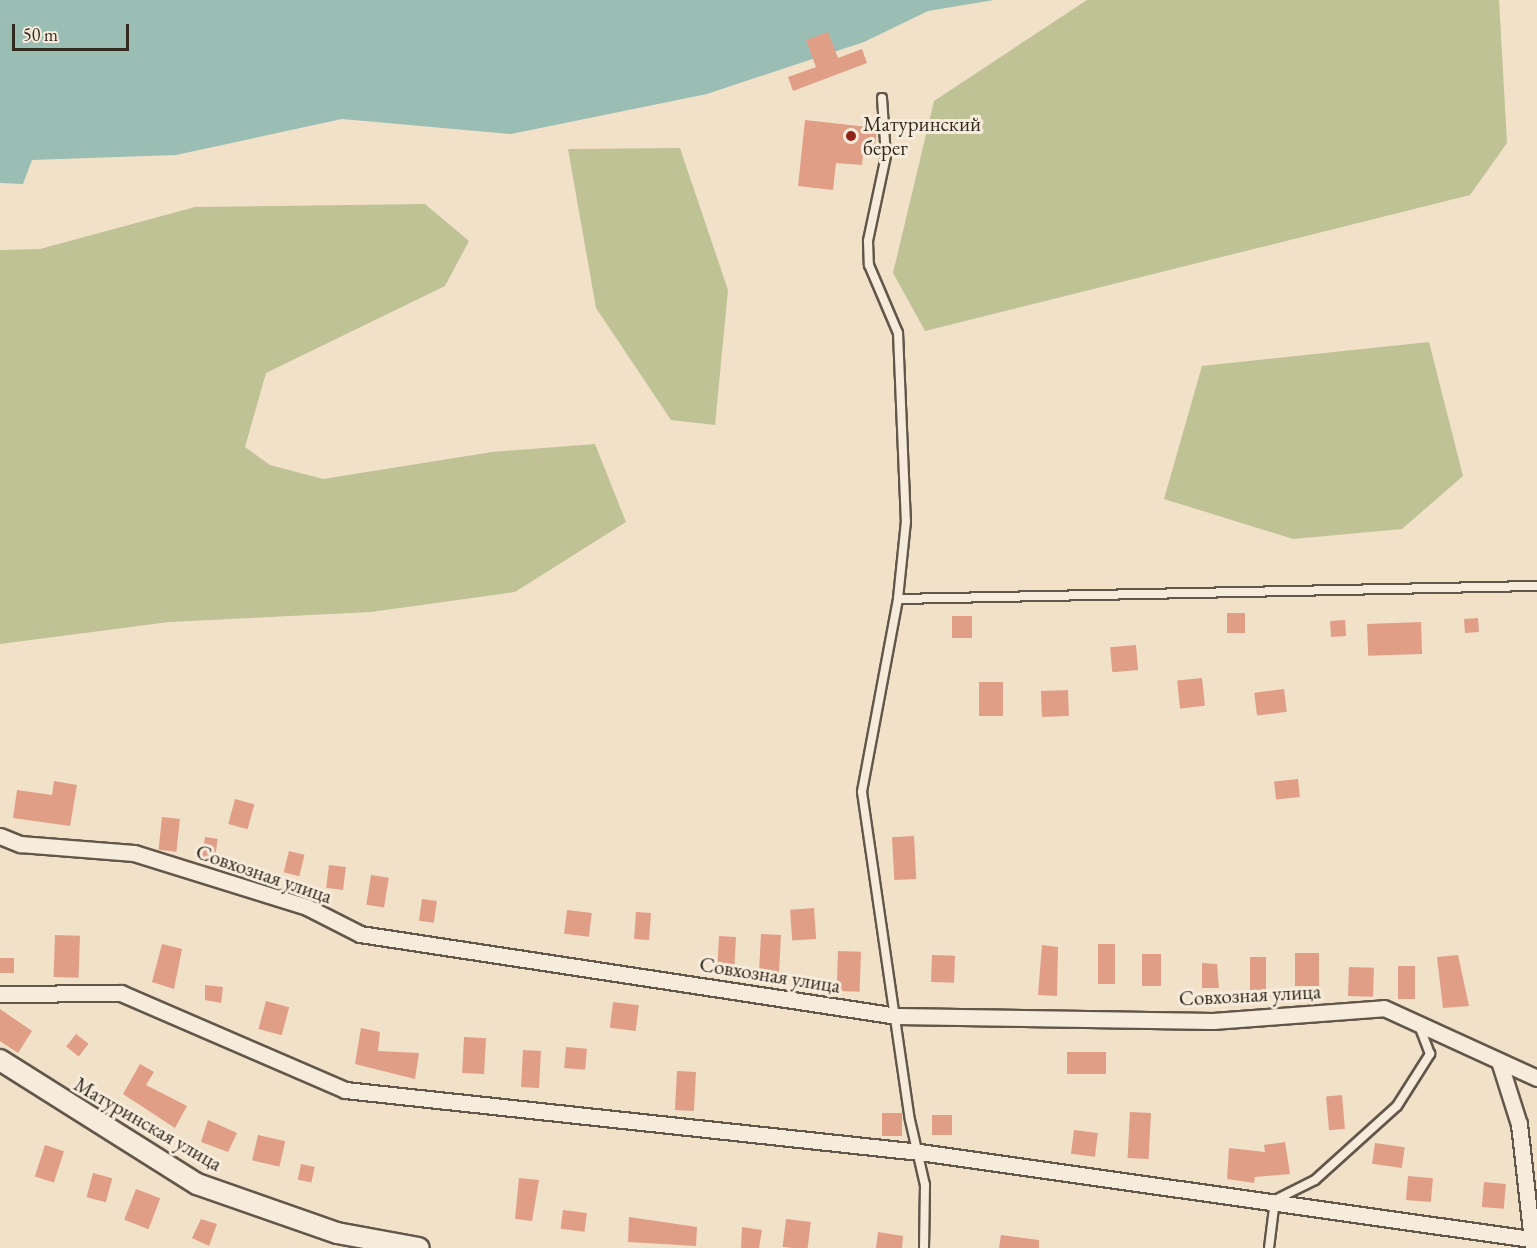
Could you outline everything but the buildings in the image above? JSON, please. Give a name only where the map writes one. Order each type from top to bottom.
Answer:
[{"type":"street","name":"Совхозная улица","points":[[0,836],[20,844],[134,853],[308,907],[360,934],[897,1016],[1213,1021],[1384,1008],[1537,1078]]},
{"type":"street","points":[[0,994],[121,993],[345,1090],[919,1152],[1275,1200],[1534,1242],[1519,1124],[1499,1061]]},
{"type":"street","name":"Матуринская улица","points":[[0,1060],[196,1184],[337,1233],[419,1248]]},
{"type":"lane","points":[[882,98],[886,156],[868,241],[869,265],[898,333],[902,359],[907,481],[898,599],[862,792],[897,1016],[910,1119],[925,1185],[924,1248]]},
{"type":"lane","points":[[898,599],[1537,586]]},
{"type":"lane","points":[[1269,1248],[1275,1200],[1315,1180],[1397,1106],[1430,1054],[1419,1024]]},
{"type":"green space","points":[[1087,0],[1499,0],[1507,143],[1470,195],[925,331],[893,273],[934,101]]},
{"type":"green space","points":[[680,148],[728,290],[715,425],[671,420],[596,308],[568,149]]},
{"type":"green space","points":[[425,204],[469,241],[445,286],[266,373],[245,447],[270,465],[323,479],[492,452],[595,444],[626,522],[515,592],[371,612],[169,622],[0,644],[0,250],[40,249],[195,207]]},
{"type":"green space","points":[[1429,342],[1463,476],[1402,529],[1293,539],[1164,499],[1202,366]]},
{"type":"water","points":[[0,0],[994,0],[928,11],[864,42],[707,94],[511,134],[342,119],[176,155],[32,160],[23,184],[0,183]]},
{"type":"place","name":"Матуринский берег","points":[[851,136]]}]
